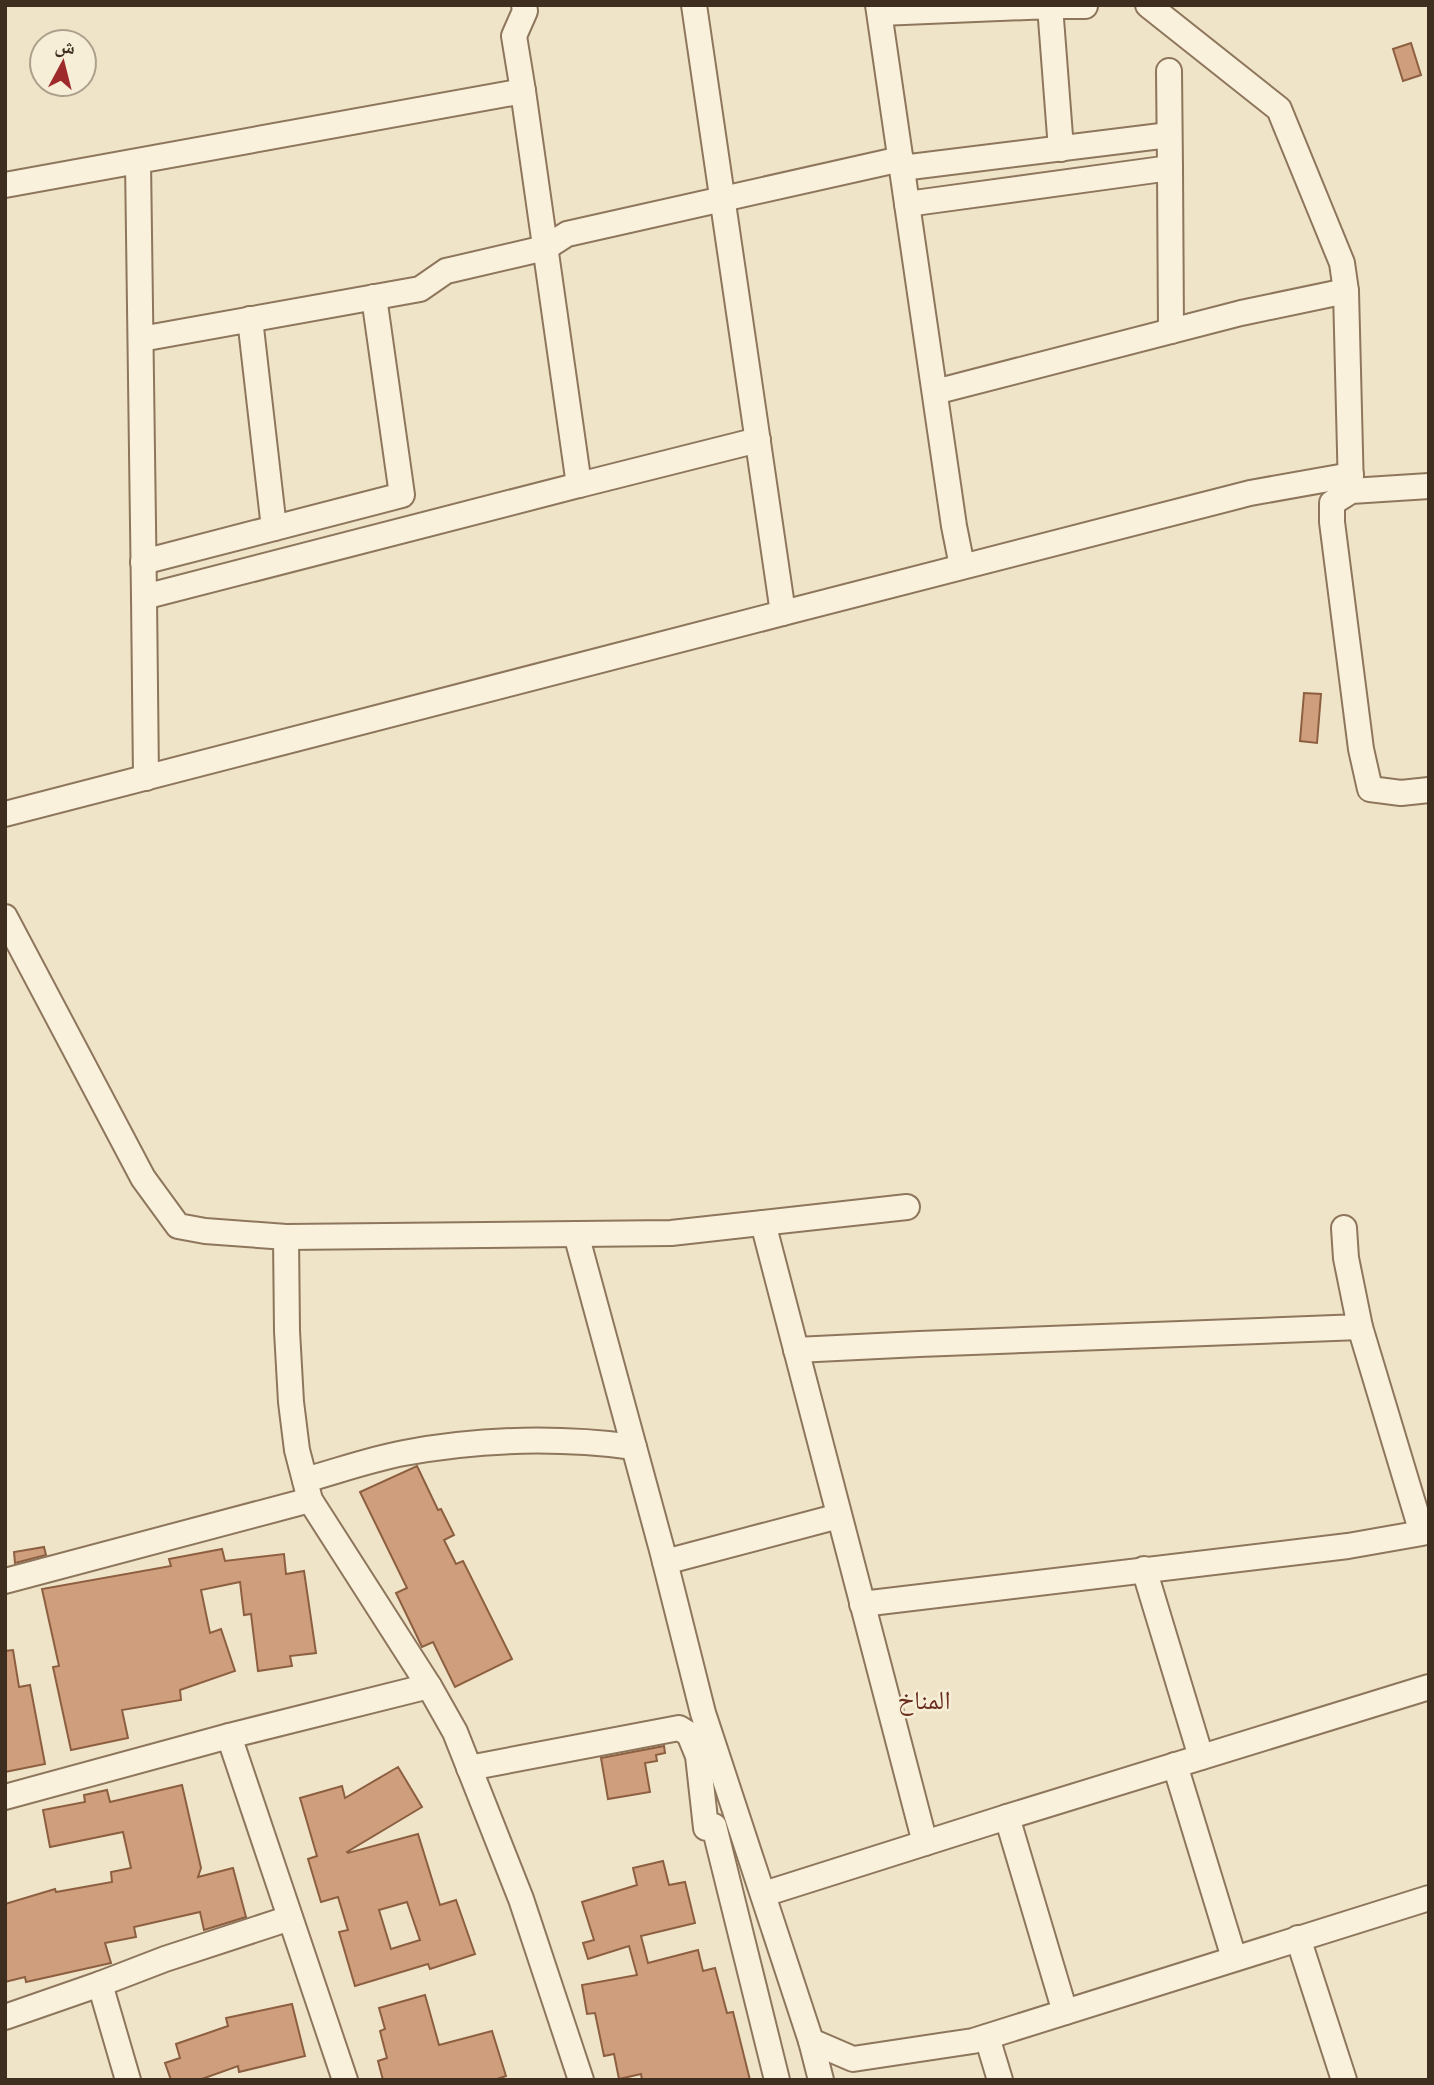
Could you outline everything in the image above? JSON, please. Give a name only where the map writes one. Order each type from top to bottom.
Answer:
[{"type":"street","points":[[524,5],[525,11],[514,36],[579,485]]},
{"type":"street","points":[[694,5],[783,613]]},
{"type":"street","points":[[1148,5],[1279,109],[1342,263],[1346,291],[1351,483],[1332,503],[1332,522],[1362,749],[1370,789],[1401,793],[1429,790]]},
{"type":"street","points":[[1050,6],[1061,149]]},
{"type":"street","points":[[962,566],[954,527],[879,9],[1085,6]]},
{"type":"street","points":[[1169,71],[1171,331]]},
{"type":"street","points":[[5,185],[523,91]]},
{"type":"street","points":[[141,339],[420,289],[446,271],[545,248],[567,234],[721,198],[901,164],[1061,149],[1170,135]]},
{"type":"street","points":[[138,160],[146,778]]},
{"type":"street","points":[[907,204],[1170,168]]},
{"type":"street","points":[[934,392],[1241,313],[1346,291]]},
{"type":"street","points":[[374,297],[407,530]]},
{"type":"street","points":[[250,319],[274,528]]},
{"type":"street","points":[[144,597],[758,440]]},
{"type":"street","points":[[5,814],[1250,493],[1351,483],[1429,486]]},
{"type":"street","points":[[144,562],[402,495]]},
{"type":"street","points":[[5,917],[143,1178],[178,1226],[205,1231],[286,1237],[671,1233],[907,1207]]},
{"type":"street","points":[[763,1223],[925,1843]]},
{"type":"street","points":[[862,1604],[1348,1546],[1422,1533],[1360,1327],[1346,1258],[1344,1228]]},
{"type":"street","points":[[576,1234],[703,1713],[764,1894],[821,2080]]},
{"type":"street","points":[[286,1237],[291,1402],[297,1450],[308,1490],[429,1686],[454,1732],[521,1899],[581,2080]]},
{"type":"street","points":[[796,1350],[1360,1327]]},
{"type":"street","points":[[5,1581],[308,1490],[403,1453],[487,1442],[590,1441],[634,1447]]},
{"type":"street","points":[[665,1562],[839,1516]]},
{"type":"street","points":[[1144,1569],[1201,1757]]},
{"type":"street","points":[[5,1797],[229,1736],[429,1686]]},
{"type":"street","points":[[764,1894],[1429,1687]]},
{"type":"street","points":[[469,1768],[680,1728],[689,1734],[698,1756],[706,1828],[714,1826],[777,2080]]},
{"type":"street","points":[[229,1736],[345,2080]]},
{"type":"street","points":[[1175,1765],[1234,1958]]},
{"type":"street","points":[[1007,1817],[1065,2012]]},
{"type":"street","points":[[811,2041],[853,2059],[973,2041],[1429,1898]]},
{"type":"street","points":[[5,2017],[165,1959],[290,1918]]},
{"type":"street","points":[[1298,1938],[1345,2080]]},
{"type":"street","points":[[100,1984],[128,2080]]},
{"type":"street","points":[[987,2037],[1000,2080]]},
{"type":"building","points":[[1411,43],[1421,75],[1403,81],[1393,49]]},
{"type":"building","points":[[1304,693],[1321,694],[1317,743],[1300,741]]},
{"type":"building","points":[[417,1466],[438,1510],[441,1509],[454,1535],[444,1540],[456,1564],[463,1561],[512,1659],[455,1687],[433,1642],[422,1647],[396,1593],[407,1588],[360,1492]]},
{"type":"building","points":[[44,1547],[46,1555],[15,1563],[14,1552]]},
{"type":"building","points":[[222,1549],[225,1561],[284,1554],[286,1574],[304,1571],[316,1653],[290,1656],[292,1666],[258,1671],[251,1614],[244,1615],[240,1582],[201,1590],[210,1633],[221,1629],[235,1671],[180,1690],[181,1700],[122,1710],[128,1738],[71,1750],[53,1667],[59,1666],[42,1589],[171,1566],[169,1559]]},
{"type":"building","points":[[13,1650],[19,1687],[30,1685],[45,1764],[5,1772],[5,1651]]},
{"type":"building","points":[[664,1746],[665,1753],[656,1755],[657,1761],[645,1763],[650,1792],[608,1799],[601,1758]]},
{"type":"building","points":[[398,1767],[422,1807],[347,1852],[418,1834],[440,1905],[456,1900],[475,1954],[430,1969],[428,1964],[355,1986],[339,1932],[348,1930],[338,1897],[321,1902],[308,1859],[317,1856],[300,1798],[342,1786],[345,1798]],"holes":[[[407,1902],[420,1940],[391,1949],[379,1910]]]},
{"type":"building","points":[[182,1785],[201,1868],[198,1877],[233,1868],[246,1917],[204,1930],[200,1912],[134,1927],[136,1937],[105,1943],[111,1963],[26,1982],[25,1977],[5,1982],[5,1904],[55,1889],[56,1892],[112,1882],[111,1872],[131,1868],[123,1832],[50,1847],[43,1810],[85,1802],[84,1795],[107,1790],[110,1802]]},
{"type":"building","points":[[663,1861],[669,1885],[685,1882],[695,1923],[641,1936],[648,1963],[698,1950],[703,1971],[715,1968],[727,2013],[733,2012],[750,2080],[642,2080],[641,2074],[619,2079],[614,2054],[604,2056],[595,2013],[587,2014],[582,1985],[637,1975],[629,1946],[588,1959],[583,1943],[594,1940],[582,1902],[637,1885],[633,1868]]},
{"type":"building","points":[[425,1995],[439,2045],[492,2031],[506,2076],[494,2080],[383,2080],[378,2061],[387,2058],[380,2031],[385,2029],[379,2008]]},
{"type":"building","points":[[292,2004],[305,2056],[239,2072],[238,2066],[199,2080],[171,2080],[165,2063],[180,2058],[176,2044],[228,2026],[226,2018]]},
{"type":"district","name":"المناخ","points":[[924,1700]]}]
